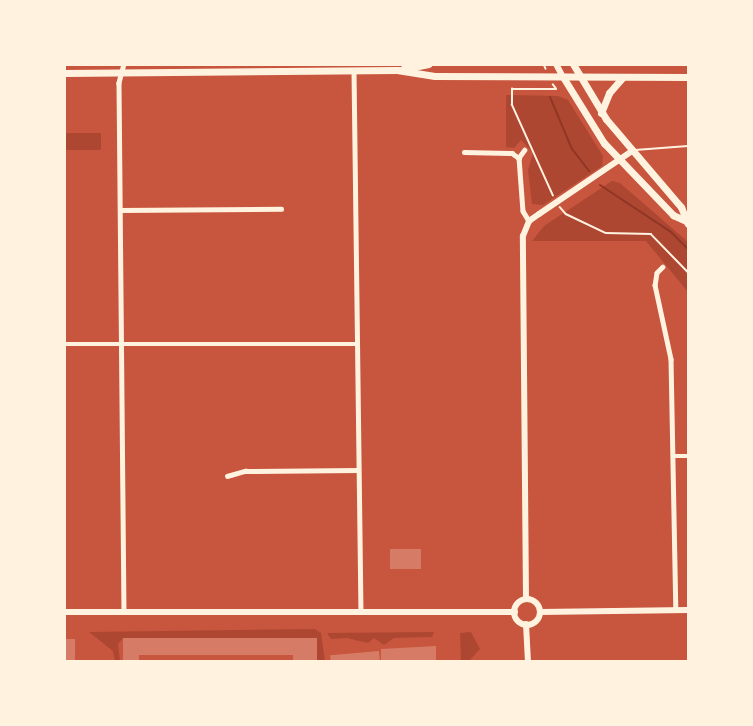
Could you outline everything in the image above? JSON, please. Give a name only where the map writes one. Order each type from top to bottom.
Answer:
[{"type":"main road","points":[[64,73],[266,68],[397,70],[429,64]]},
{"type":"main road","points":[[556,64],[597,134],[620,162],[673,215],[687,222]]},
{"type":"main road","points":[[573,64],[601,113],[681,207],[687,222]]},
{"type":"main road","points":[[397,70],[435,76],[688,77]]},
{"type":"main road","points":[[601,113],[609,93],[623,77]]},
{"type":"main road","points":[[526,599],[522,251],[529,221],[620,162],[632,151]]},
{"type":"main road","points":[[526,599],[517,605],[515,612],[519,621],[526,624],[536,621],[540,612]]},
{"type":"main road","points":[[526,599],[535,602],[540,612]]},
{"type":"main road","points":[[540,612],[688,610]]},
{"type":"main road","points":[[64,612],[515,612]]},
{"type":"main road","points":[[526,624],[528,662]]},
{"type":"street","points":[[124,64],[120,210],[124,612]]},
{"type":"street","points":[[354,71],[355,344],[361,612]]},
{"type":"street","points":[[525,150],[519,158],[523,211],[529,221]]},
{"type":"street","points":[[464,152],[512,153],[519,158]]},
{"type":"street","points":[[120,210],[281,208]]},
{"type":"street","points":[[663,267],[655,285],[671,359],[676,610]]},
{"type":"street","points":[[64,344],[355,344]]},
{"type":"street","points":[[674,456],[688,456]]},
{"type":"street","points":[[227,476],[245,471],[358,470]]},
{"type":"lane","points":[[632,151],[642,147],[688,146]]},
{"type":"shaded area","points":[[506,95],[558,96],[568,100],[603,156],[602,166],[543,205],[532,204],[528,170],[533,153],[521,140],[514,148],[506,147]]},
{"type":"shaded area","points":[[65,133],[101,133],[101,150],[65,150]]},
{"type":"shaded area","points":[[612,181],[620,183],[688,242],[688,292],[646,241],[532,241],[544,226]]},
{"type":"shaded area","points":[[315,629],[321,633],[325,661],[317,661],[316,638],[123,638],[118,644],[120,661],[115,661],[113,651],[89,632]]},
{"type":"shaded area","points":[[434,632],[432,637],[394,638],[384,645],[374,638],[368,643],[347,638],[331,639],[327,633]]},
{"type":"shaded area","points":[[471,632],[480,649],[469,661],[461,661],[460,633]]},
{"type":"building","points":[[390,549],[421,549],[421,569],[390,569]]},
{"type":"building","points":[[123,638],[317,638],[317,662],[293,662],[293,655],[139,655],[139,662],[123,662]]},
{"type":"building","points":[[64,639],[75,639],[75,662],[64,662]]},
{"type":"building","points":[[436,646],[436,662],[381,662],[381,649]]},
{"type":"building","points":[[379,651],[380,662],[331,662],[330,655]]},
{"type":"waterway","points":[[550,97],[572,149],[589,171]]},
{"type":"waterway","points":[[600,185],[671,232],[688,249]]}]
